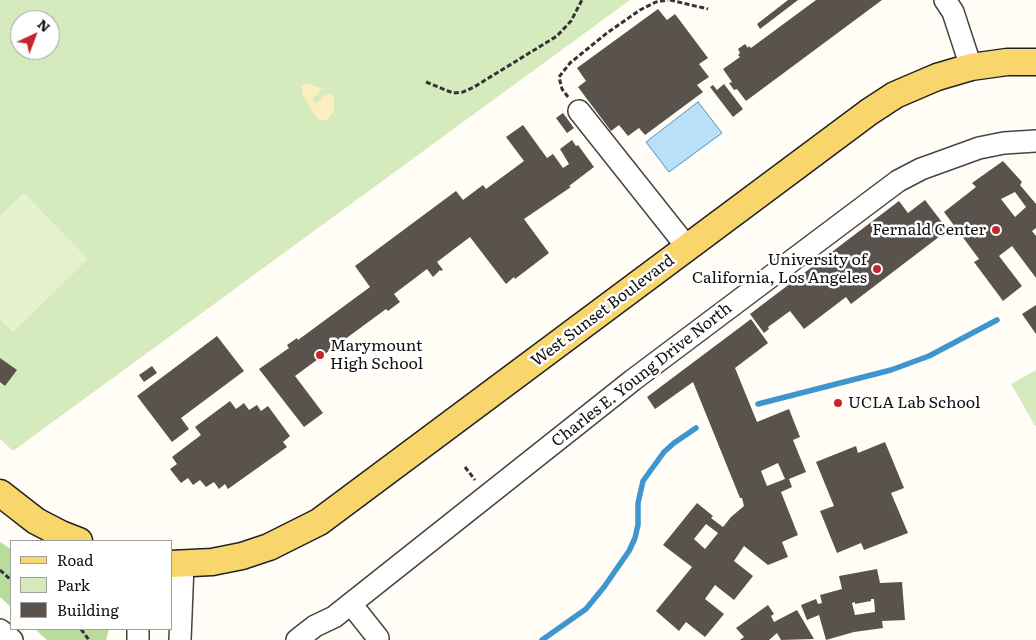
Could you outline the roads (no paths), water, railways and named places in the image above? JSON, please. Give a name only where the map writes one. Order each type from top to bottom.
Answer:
[{"type":"main road","name":"West Sunset Boulevard","points":[[177,564],[212,562],[242,556],[269,547],[319,522],[869,112],[896,95],[938,77],[971,67],[1007,62],[1036,62]]},
{"type":"main road","points":[[0,492],[36,521],[76,540]]},
{"type":"street","points":[[945,0],[953,12],[971,67]]},
{"type":"street","points":[[579,111],[687,247]]},
{"type":"street","name":"Charles E. Young Drive North","points":[[302,638],[315,626],[334,617],[351,604],[634,380],[898,181],[921,169],[979,148],[1004,143],[1036,142]]},
{"type":"street","points":[[177,564],[180,640]]},
{"type":"street","points":[[351,604],[378,638]]},
{"type":"street","points":[[0,630],[12,640]]},
{"type":"water","points":[[698,102],[722,133],[669,172],[646,142]]},
{"type":"waterway","points":[[758,404],[891,370],[929,356],[997,320]]},
{"type":"waterway","points":[[542,640],[586,609],[604,587],[629,551],[635,538],[638,525],[638,503],[643,481],[664,452],[696,428]]},
{"type":"place","name":"Fernald Center","points":[[996,230]]},
{"type":"place","name":"University of California, Los Angeles","points":[[877,269]]},
{"type":"place","name":"Marymount High School","points":[[320,355]]},
{"type":"place","name":"UCLA Lab School","points":[[838,403]]}]
